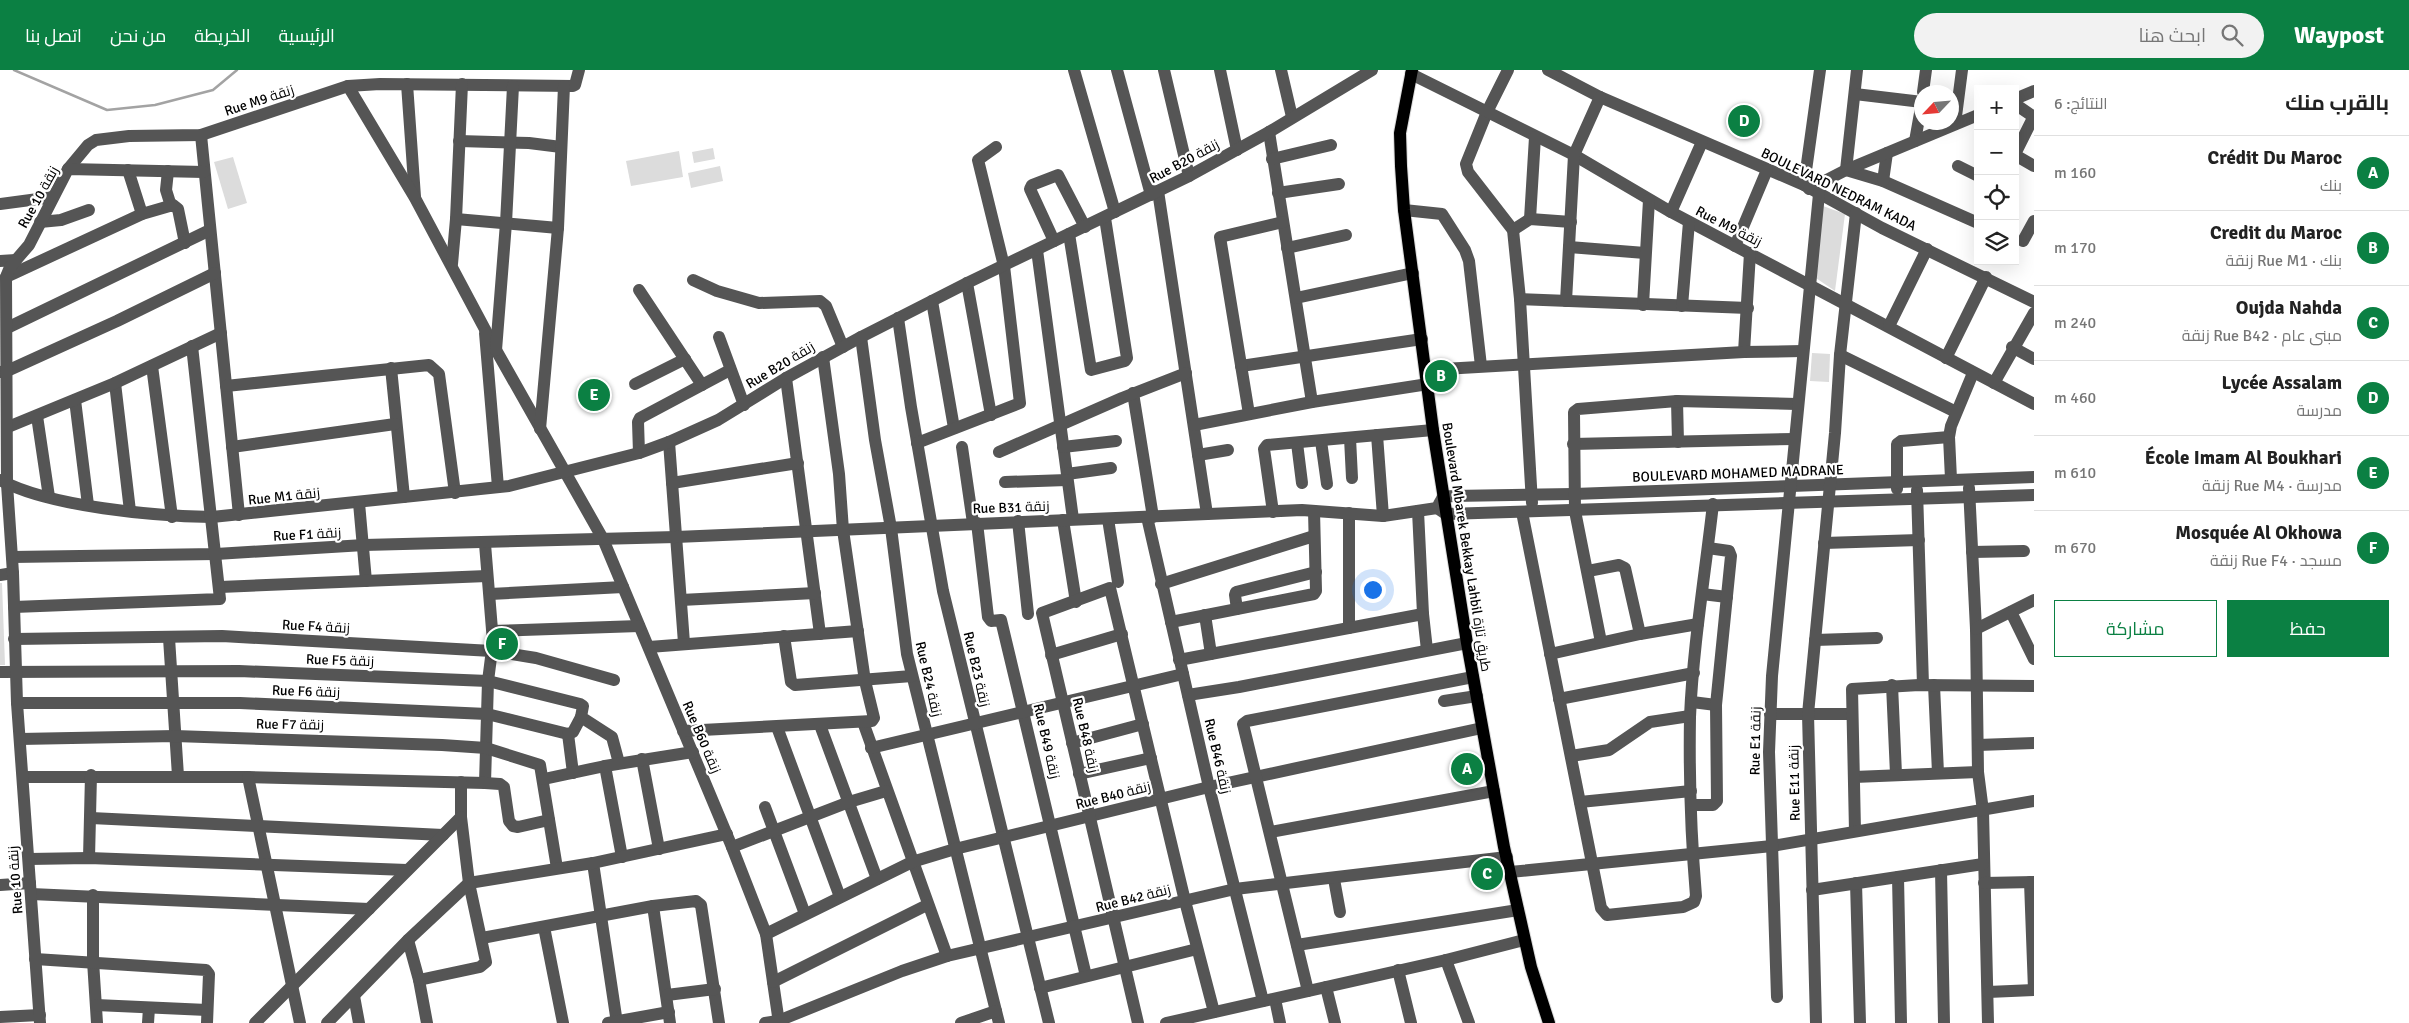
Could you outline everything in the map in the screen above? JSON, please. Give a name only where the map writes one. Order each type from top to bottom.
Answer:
[{"type":"main road","name":"Boulevard Mbarek Bekkay Lahbil طريق تازة","points":[[1412,72],[1400,133],[1404,210],[1428,384],[1442,506],[1482,728],[1524,940],[1538,993],[1549,1023]]},
{"type":"street","points":[[540,429],[558,228],[564,86],[575,85],[579,70]]},
{"type":"street","points":[[1070,234],[1091,370],[1123,362],[1127,358],[1110,215],[1074,70]]},
{"type":"street","points":[[1117,70],[1155,193],[1186,373],[1207,514]]},
{"type":"street","points":[[1164,70],[1188,176]]},
{"type":"street","points":[[1220,70],[1237,150]]},
{"type":"street","points":[[1281,70],[1292,118]]},
{"type":"street","name":"Rue B20 زنقة","points":[[566,473],[639,453],[718,420],[786,378],[861,337],[1155,193],[1237,150],[1292,118],[1357,74],[1372,70]]},
{"type":"street","points":[[1508,70],[1487,112],[1468,159],[1467,169],[1513,230],[1520,299],[1532,496],[1527,512],[1550,654],[1601,908],[1605,914],[1683,907],[1694,902],[1696,896],[1692,854],[1690,716],[1698,624],[1713,504]]},
{"type":"street","name":"BOULEVARD NEDRAM KADA","points":[[1548,70],[1600,96],[1811,189],[1856,214],[1986,276],[2034,302]]},
{"type":"street","name":"Rue E1 زنقة","points":[[1776,997],[1769,752],[1770,714],[1809,284],[1811,189],[1820,70]]},
{"type":"street","points":[[1846,170],[1857,70]]},
{"type":"street","points":[[1924,85],[1926,70]]},
{"type":"street","points":[[1959,93],[1962,70]]},
{"type":"street","name":"Rue M9 زنقة","points":[[1412,72],[1535,137],[1574,155],[1689,222],[2034,404]]},
{"type":"street","points":[[407,84],[415,198]]},
{"type":"street","points":[[452,264],[462,84]]},
{"type":"street","name":"Rue M9 زنقة","points":[[68,169],[88,145],[105,138],[201,135],[348,86],[462,84],[564,86]]},
{"type":"street","name":"Rue B60 زنقة","points":[[348,86],[415,198],[452,264],[496,350],[603,539],[727,834],[766,934],[779,1022]]},
{"type":"street","points":[[496,350],[506,223],[513,86]]},
{"type":"street","points":[[2019,97],[2034,91]]},
{"type":"street","points":[[1854,94],[1914,101]]},
{"type":"street","points":[[1566,301],[1574,155],[1600,96]]},
{"type":"street","points":[[2019,107],[2034,117],[2019,146]]},
{"type":"street","points":[[1959,122],[1974,116]]},
{"type":"street","points":[[1915,141],[1917,130]]},
{"type":"street","points":[[1811,189],[1846,170],[1941,130]]},
{"type":"street","points":[[1268,132],[1312,402]]},
{"type":"street","points":[[201,135],[239,515]]},
{"type":"street","points":[[1530,218],[1535,137]]},
{"type":"street","points":[[459,141],[561,147]]},
{"type":"street","points":[[1671,212],[1702,142]]},
{"type":"street","points":[[1272,159],[1332,145]]},
{"type":"street","points":[[917,443],[1018,405],[1020,401],[1004,266],[978,160],[996,147]]},
{"type":"street","points":[[1883,181],[1887,153]]},
{"type":"street","points":[[2019,157],[2034,166]]},
{"type":"street","points":[[1958,166],[1976,175]]},
{"type":"street","name":"Rue 10 زنقة","points":[[40,1019],[24,777],[17,703],[12,557],[3,482],[6,277],[10,267],[29,245],[68,169],[204,172]]},
{"type":"street","points":[[128,170],[142,214]]},
{"type":"street","points":[[1735,246],[1767,170]]},
{"type":"street","points":[[1846,170],[1883,181],[1974,221]]},
{"type":"street","points":[[168,171],[166,190],[171,206]]},
{"type":"street","points":[[1054,241],[1030,189],[1032,185],[1058,175],[1085,227]]},
{"type":"street","points":[[1278,194],[1339,184]]},
{"type":"street","points":[[0,201],[53,197]]},
{"type":"street","points":[[1643,305],[1649,200]]},
{"type":"street","points":[[6,277],[142,214],[175,205],[178,208],[185,243]]},
{"type":"street","points":[[40,222],[60,220],[89,210]]},
{"type":"street","points":[[1404,210],[1442,214],[1465,250],[1481,366]]},
{"type":"street","name":"Rue E11 زنقة","points":[[1510,872],[1772,846],[1811,839],[1808,714],[1828,485],[1835,433],[1840,355],[1856,214]]},
{"type":"street","points":[[1513,230],[1530,218],[1571,222]]},
{"type":"street","points":[[456,219],[558,228]]},
{"type":"street","points":[[2024,241],[2034,221]]},
{"type":"street","points":[[1249,414],[1220,237],[1283,222]]},
{"type":"street","points":[[1682,306],[1689,222]]},
{"type":"street","points":[[5,325],[210,230]]},
{"type":"street","points":[[1287,248],[1346,235]]},
{"type":"street","points":[[1569,246],[1645,253]]},
{"type":"street","points":[[1889,326],[1927,249]]},
{"type":"street","points":[[1037,250],[1067,477],[1068,520],[1076,602]]},
{"type":"street","points":[[1744,352],[1750,253]]},
{"type":"street","points":[[0,261],[16,260]]},
{"type":"street","points":[[4,371],[108,325],[215,273]]},
{"type":"street","points":[[1296,298],[1413,274]]},
{"type":"street","points":[[1946,358],[1986,276]]},
{"type":"street","points":[[693,280],[717,291],[759,303],[820,301],[826,306],[842,347]]},
{"type":"street","points":[[968,283],[991,415]]},
{"type":"street","points":[[639,290],[702,385]]},
{"type":"street","points":[[1520,299],[1748,308]]},
{"type":"street","points":[[932,301],[954,428]]},
{"type":"street","points":[[1994,383],[2012,347],[2034,312]]},
{"type":"street","name":"Rue B23 زنقة","points":[[898,318],[917,443],[943,591],[1049,1023]]},
{"type":"street","points":[[484,327],[498,487]]},
{"type":"street","points":[[5,432],[221,333]]},
{"type":"street","points":[[719,337],[744,404]]},
{"type":"street","name":"Rue B24 زنقة","points":[[861,337],[875,440],[891,528],[904,640],[997,1017]]},
{"type":"street","points":[[1241,366],[1422,339]]},
{"type":"street","points":[[14,607],[218,601],[221,598],[192,346]]},
{"type":"street","points":[[2012,347],[2034,359]]},
{"type":"street","points":[[1426,370],[1744,352],[1803,351]]},
{"type":"street","points":[[1840,355],[1956,412]]},
{"type":"street","points":[[683,731],[777,726],[820,726],[867,722],[874,716],[865,681],[843,530],[839,474],[824,357]]},
{"type":"street","points":[[635,384],[685,359]]},
{"type":"street","points":[[226,386],[429,365],[439,374],[454,493]]},
{"type":"street","points":[[152,366],[172,517]]},
{"type":"street","points":[[391,368],[395,424],[404,497]]},
{"type":"street","points":[[639,453],[638,422],[640,418],[730,370]]},
{"type":"street","points":[[1951,479],[1949,437],[1956,412],[1973,372]]},
{"type":"street","points":[[999,452],[1133,393],[1186,373]]},
{"type":"street","points":[[786,378],[820,634]]},
{"type":"street","points":[[115,383],[130,511]]},
{"type":"street","points":[[1194,425],[1312,402],[1428,384]]},
{"type":"street","name":"Rue B46 زنقة","points":[[1133,393],[1161,584],[1235,889],[1269,1000],[1280,1023]]},
{"type":"street","points":[[74,400],[88,505]]},
{"type":"street","points":[[1677,401],[1678,442]]},
{"type":"street","points":[[1601,642],[1575,511],[1573,414],[1578,409],[1677,401],[1797,404]]},
{"type":"street","points":[[37,416],[48,497]]},
{"type":"street","points":[[232,447],[395,424]]},
{"type":"street","points":[[1273,512],[1264,449],[1267,446],[1433,430]]},
{"type":"street","points":[[1377,436],[1383,516]]},
{"type":"street","points":[[1898,498],[1897,446],[1899,442],[1949,437]]},
{"type":"street","points":[[1350,438],[1352,478]]},
{"type":"street","points":[[1573,444],[1794,439]]},
{"type":"street","points":[[1321,440],[1327,484]]},
{"type":"street","points":[[1063,447],[1116,441]]},
{"type":"street","points":[[669,442],[684,643]]},
{"type":"street","points":[[1297,443],[1302,483]]},
{"type":"street","points":[[962,447],[975,523]]},
{"type":"street","points":[[1198,455],[1228,450]]},
{"type":"street","points":[[672,483],[798,463]]},
{"type":"street","points":[[1005,482],[1067,477],[1111,468]]},
{"type":"street","name":"Rue M1 زنقة","points":[[3,482],[48,497],[88,505],[172,517],[212,517],[454,493],[498,487],[566,473]]},
{"type":"street","name":"BOULEVARD MOHAMED MADRANE","points":[[1442,506],[1532,496],[2034,477]]},
{"type":"street","points":[[1969,478],[1976,629],[1978,772],[1983,811],[1988,1023]]},
{"type":"street","points":[[1917,482],[1928,685],[1938,773]]},
{"type":"street","points":[[1442,506],[1527,512],[1713,504],[2034,495]]},
{"type":"street","points":[[359,503],[366,581]]},
{"type":"street","name":"Rue B31 زنقة","points":[[603,539],[1273,512],[1314,511],[1383,516],[1442,506]]},
{"type":"street","points":[[1171,622],[1312,595],[1316,591],[1314,511]]},
{"type":"street","points":[[1418,511],[1422,614],[1427,650]]},
{"type":"street","points":[[1349,513],[1349,628]]},
{"type":"street","points":[[1108,519],[1114,585],[1122,634],[1196,948],[1210,1016]]},
{"type":"street","points":[[1018,521],[1028,614]]},
{"type":"street","name":"Rue B49 زنقة","points":[[975,523],[988,617],[991,621],[1001,620],[1052,826],[1086,976]]},
{"type":"street","points":[[1161,584],[1314,536]]},
{"type":"street","name":"Rue F1 زنقة","points":[[12,557],[216,554],[364,546],[485,544],[603,539]]},
{"type":"street","points":[[1824,543],[1919,540]]},
{"type":"street","points":[[485,544],[493,631],[488,681],[486,748],[491,783]]},
{"type":"street","points":[[1691,805],[1713,805],[1716,803],[1716,705],[1730,553],[1725,550],[1708,548]]},
{"type":"street","points":[[1972,552],[2024,551]]},
{"type":"street","points":[[1588,571],[1619,566],[1625,568],[1640,634]]},
{"type":"street","points":[[1237,609],[1236,592],[1316,572]]},
{"type":"street","points":[[0,575],[13,573]]},
{"type":"street","points":[[220,587],[487,576]]},
{"type":"street","name":"Rue B48 زنقة","points":[[1114,585],[1076,602],[1042,613],[1138,1023]]},
{"type":"street","points":[[490,594],[623,587]]},
{"type":"street","points":[[681,600],[815,592]]},
{"type":"street","points":[[1702,594],[1727,597]]},
{"type":"street","points":[[1976,629],[2034,600]]},
{"type":"street","points":[[2011,612],[2034,659]]},
{"type":"street","points":[[1179,660],[1422,614]]},
{"type":"street","points":[[1205,615],[1211,654]]},
{"type":"street","points":[[1550,654],[1640,634],[1698,624]]},
{"type":"street","points":[[493,631],[640,626]]},
{"type":"street","points":[[649,647],[858,631]]},
{"type":"street","points":[[1051,655],[1122,634]]},
{"type":"street","name":"Rue F4 زنقة","points":[[14,638],[222,636],[492,651],[536,658],[614,680]]},
{"type":"street","points":[[784,636],[793,684],[865,681],[912,676]]},
{"type":"street","points":[[169,638],[178,776]]},
{"type":"street","points":[[1815,640],[1877,638]]},
{"type":"street","points":[[1188,695],[1467,643]]},
{"type":"street","name":"Rue F5 زنقة","points":[[0,672],[171,673],[239,671],[488,681],[580,704],[583,706],[580,717],[611,735],[619,763]]},
{"type":"street","points":[[1559,699],[1694,673]]},
{"type":"street","points":[[871,748],[1183,674]]},
{"type":"street","points":[[1308,991],[1243,726],[1244,723],[1473,677]]},
{"type":"street","points":[[1892,685],[1896,774]]},
{"type":"street","points":[[1855,831],[1852,689],[1892,685],[2034,686]]},
{"type":"street","points":[[1444,701],[1477,696]]},
{"type":"street","points":[[1692,702],[1716,705]]},
{"type":"street","name":"Rue F6 زنقة","points":[[17,703],[240,703],[487,714],[568,734]]},
{"type":"street","points":[[1770,714],[1852,714]]},
{"type":"street","points":[[1571,756],[1614,748],[1650,722],[1690,716]]},
{"type":"street","points":[[574,773],[568,734],[573,732],[580,717]]},
{"type":"street","points":[[867,722],[871,748],[947,956]]},
{"type":"street","points":[[1072,743],[1143,724]]},
{"type":"street","points":[[777,726],[812,816],[840,897]]},
{"type":"street","points":[[820,726],[877,879]]},
{"type":"street","name":"Rue B40 زنقة","points":[[766,934],[912,862],[956,849],[1209,786],[1482,728]]},
{"type":"street","name":"Rue F7 زنقة","points":[[20,738],[175,736],[349,740],[486,748],[538,763],[542,768],[544,779]]},
{"type":"street","points":[[1978,745],[2034,743]]},
{"type":"street","points":[[557,868],[544,779],[619,763],[693,752]]},
{"type":"street","points":[[1079,774],[1151,758]]},
{"type":"street","points":[[642,760],[659,849]]},
{"type":"street","points":[[605,766],[622,857]]},
{"type":"street","points":[[1854,777],[1978,772]]},
{"type":"street","points":[[89,858],[91,775]]},
{"type":"street","points":[[24,777],[91,775],[178,776],[491,783],[504,787],[509,821],[512,826],[518,827],[549,820]]},
{"type":"street","points":[[248,777],[300,1023]]},
{"type":"street","points":[[419,980],[484,966],[486,962],[469,883],[461,817],[461,782]]},
{"type":"street","points":[[732,847],[849,802],[886,791]]},
{"type":"street","points":[[1270,832],[1494,791]]},
{"type":"street","points":[[1580,802],[1691,791]]},
{"type":"street","points":[[1816,1023],[1811,839],[2034,801]]},
{"type":"street","points":[[766,806],[805,914]]},
{"type":"street","points":[[255,1023],[461,817]]},
{"type":"street","points":[[91,818],[443,835]]},
{"type":"street","points":[[327,1023],[408,940],[469,883],[593,863],[727,834]]},
{"type":"street","name":"Rue B42 زنقة","points":[[765,1023],[779,1022],[902,971],[947,956],[1114,919],[1235,889],[1282,882],[1334,879],[1507,857]]},
{"type":"street","points":[[29,859],[89,858],[407,870]]},
{"type":"street","points":[[593,863],[614,1023],[669,1018],[653,906]]},
{"type":"street","points":[[1812,890],[1983,864]]},
{"type":"street","points":[[1941,870],[1944,1023]]},
{"type":"street","points":[[1898,877],[1901,1023]]},
{"type":"street","points":[[1334,879],[1340,912]]},
{"type":"street","points":[[1984,883],[2032,882],[2034,990],[1988,992]]},
{"type":"street","points":[[1856,883],[1860,1023]]},
{"type":"street","points":[[0,885],[92,895],[369,909]]},
{"type":"street","points":[[92,895],[93,961],[97,1023]]},
{"type":"street","points":[[482,938],[693,900],[701,905],[719,1023]]},
{"type":"street","points":[[773,982],[927,905]]},
{"type":"street","points":[[1297,945],[1518,910]]},
{"type":"street","points":[[544,927],[563,1023]]},
{"type":"street","points":[[408,940],[419,980],[427,1023]]},
{"type":"street","points":[[1166,1023],[1210,1016],[1269,1000],[1446,960],[1524,940]]},
{"type":"street","points":[[1040,988],[1196,948]]},
{"type":"street","points":[[35,959],[93,961],[206,970],[209,974],[207,1017],[149,1008],[96,1005]]},
{"type":"street","points":[[1446,960],[1469,1023]]},
{"type":"street","points":[[1398,970],[1411,1023]]},
{"type":"street","points":[[1326,987],[1335,1023]]},
{"type":"street","points":[[667,996],[715,989]]},
{"type":"street","points":[[354,996],[359,1023]]},
{"type":"street","points":[[148,1023],[149,1008]]},
{"type":"street","points":[[0,1016],[40,1019]]},
{"type":"street","points":[[961,1023],[997,1017]]},
{"type":"shaded area","points":[[713,148],[715,159],[694,163],[692,152]]},
{"type":"shaded area","points":[[679,151],[683,177],[631,186],[626,161]]},
{"type":"shaded area","points":[[233,157],[247,203],[228,209],[214,162]]},
{"type":"shaded area","points":[[720,166],[723,181],[691,188],[688,173]]},
{"type":"shaded area","points":[[1823,206],[1845,214],[1835,291],[1813,276]]},
{"type":"shaded area","points":[[1812,353],[1830,354],[1829,382],[1810,381]]},
{"type":"shaded area","points":[[0,583],[2,583],[5,665],[0,665]]},
{"type":"waterway","points":[[14,70],[107,110],[155,105],[213,90],[237,70]]},
{"type":"place","name":"Lycée Assalam","points":[[1744,121]]},
{"type":"place","name":"Credit du Maroc","points":[[1441,376]]},
{"type":"place","name":"École Imam Al Boukhari","points":[[594,395]]},
{"type":"place","name":"Mosquée Al Okhowa","points":[[502,644]]},
{"type":"place","name":"Crédit Du Maroc","points":[[1467,769]]},
{"type":"place","name":"Oujda Nahda","points":[[1487,874]]}]
